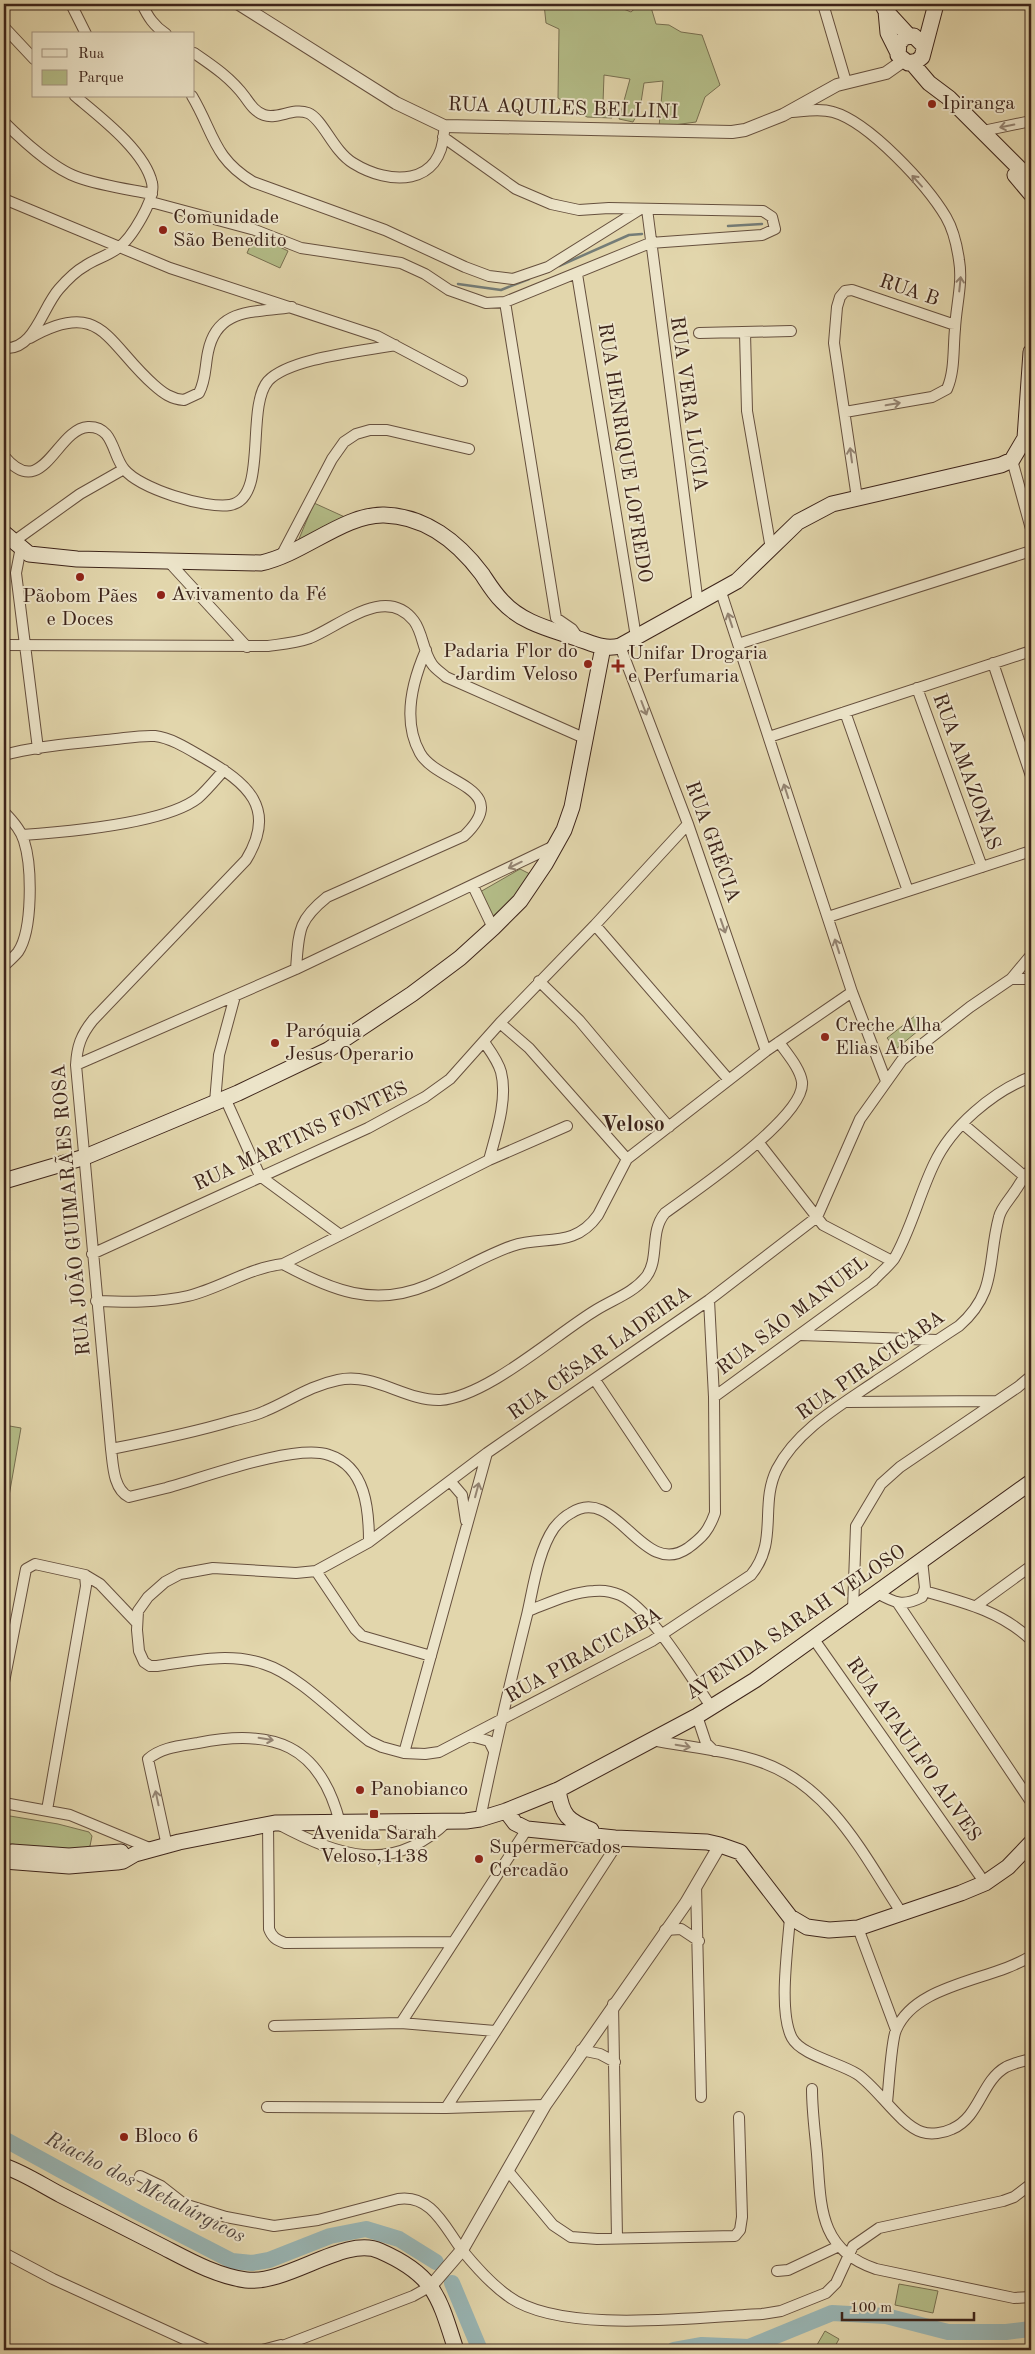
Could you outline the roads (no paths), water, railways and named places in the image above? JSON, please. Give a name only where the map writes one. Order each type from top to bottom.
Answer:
[{"type":"main road","points":[[911,50],[931,27],[935,4]]},
{"type":"main road","points":[[884,7],[888,33],[911,50],[932,86],[941,91],[1031,180]]},
{"type":"main road","points":[[1006,156],[1016,176],[1031,194]]},
{"type":"main road","points":[[9,539],[29,554],[48,556],[169,562],[261,563],[279,559],[352,521],[367,516],[399,516],[429,527],[456,544],[502,601],[518,615],[536,625],[579,639],[588,644],[603,647],[620,646],[721,592],[743,576],[798,522],[814,512],[832,504],[1001,465],[1012,460],[1025,438],[1029,422],[1031,352]]},
{"type":"main road","points":[[4,1181],[85,1157],[220,1100],[328,1050],[412,994],[460,958],[520,901],[557,845],[572,807],[603,647]]},
{"type":"main road","name":"AVENIDA SARAH VELOSO","points":[[4,1861],[69,1866],[123,1861],[135,1854],[160,1847],[272,1823],[448,1821],[480,1819],[506,1811],[558,1790],[712,1708],[877,1593],[1031,1482]]},
{"type":"main road","points":[[558,1790],[564,1814],[575,1824],[613,1837]]},
{"type":"main road","points":[[506,1811],[515,1823],[532,1829],[613,1837],[706,1842],[740,1852],[790,1917],[807,1927],[816,1929],[858,1928],[961,1893],[985,1882],[1008,1867],[1031,1843]]},
{"type":"main road","points":[[532,1829],[553,1825],[564,1814]]},
{"type":"main road","name":"AVENIDA SARAH VELOSO","points":[[4,1852],[69,1856],[120,1852],[135,1854]]},
{"type":"main road","points":[[4,2166],[184,2258],[231,2277],[248,2280],[267,2279],[299,2270],[340,2252],[367,2248],[378,2250],[418,2272],[431,2286],[440,2300],[456,2350]]},
{"type":"street","points":[[71,4],[85,32]]},
{"type":"street","points":[[142,4],[147,15],[163,32]]},
{"type":"street","name":"RUA AQUILES BELLINI","points":[[239,4],[444,132],[716,133],[745,130],[788,112],[814,96],[846,82],[886,73],[911,50]]},
{"type":"street","points":[[823,4],[846,82]]},
{"type":"street","points":[[4,29],[32,57]]},
{"type":"street","points":[[4,122],[54,164],[76,177],[255,230],[301,248],[402,263],[425,274],[449,290],[486,303],[505,302],[650,243],[762,235],[775,229],[772,218],[763,211],[579,210],[530,196],[444,132],[436,158],[422,174],[402,179],[367,171],[340,154],[316,118],[308,113],[290,112],[276,116],[264,116],[254,110],[236,85],[223,73],[195,54]]},
{"type":"street","points":[[30,338],[41,316],[59,289],[84,266],[120,248],[152,198],[152,184],[145,166],[136,152],[77,98]]},
{"type":"street","points":[[193,98],[221,156],[236,172],[253,182],[385,230],[489,276],[513,279],[548,267],[643,210]]},
{"type":"street","points":[[788,112],[824,110],[846,117],[863,127],[897,158],[936,203],[947,219],[960,262],[951,381],[945,391],[932,397],[845,412],[857,498]]},
{"type":"street","points":[[983,131],[1031,121]]},
{"type":"street","points":[[4,199],[170,268],[368,332],[462,381]]},
{"type":"street","name":"RUA VERA LÚCIA","points":[[643,210],[650,243],[698,604]]},
{"type":"street","name":"RUA HENRIQUE LOFREDO","points":[[577,274],[636,637]]},
{"type":"street","name":"RUA B","points":[[845,412],[834,343],[834,327],[840,297],[845,291],[852,290],[955,325]]},
{"type":"street","points":[[505,302],[556,618],[572,629],[579,639]]},
{"type":"street","points":[[4,348],[12,349],[45,329],[72,321],[92,324],[110,336],[150,382],[165,395],[175,400],[184,400],[199,393],[204,385],[212,334],[220,324],[232,316],[294,307]]},
{"type":"street","points":[[699,333],[745,333],[790,330]]},
{"type":"street","points":[[745,333],[748,411],[771,549]]},
{"type":"street","points":[[4,456],[22,470],[31,471],[42,467],[51,460],[72,433],[84,427],[96,427],[104,432],[114,444],[124,469],[148,485],[183,498],[223,505],[240,502],[247,493],[252,480],[257,409],[261,394],[268,381],[294,366],[394,345]]},
{"type":"street","points":[[279,559],[332,459],[344,442],[356,434],[370,430],[387,430],[469,449]]},
{"type":"street","points":[[1012,460],[1031,529]]},
{"type":"street","points":[[38,749],[16,572],[9,539],[80,494],[124,469]]},
{"type":"street","points":[[738,644],[1031,551]]},
{"type":"street","points":[[169,562],[247,647]]},
{"type":"street","points":[[721,592],[852,992],[886,1081]]},
{"type":"street","points":[[4,645],[247,647],[296,643],[320,634],[363,610],[382,606],[400,609],[414,622],[432,664],[446,677],[584,738]]},
{"type":"street","name":"RUA GRÉCIA","points":[[620,646],[688,824],[766,1051]]},
{"type":"street","points":[[296,969],[300,926],[316,906],[327,897],[464,836],[479,819],[481,808],[476,796],[468,787],[441,771],[421,755],[412,735],[410,706],[419,668],[426,650]]},
{"type":"street","points":[[768,737],[1031,651]]},
{"type":"street","points":[[994,663],[1031,776]]},
{"type":"street","name":"RUA AMAZONAS","points":[[917,688],[982,867]]},
{"type":"street","points":[[844,712],[908,891]]},
{"type":"street","name":"RUA JOÃO GUIMARÃES ROSA","points":[[4,755],[38,749],[157,736],[197,754],[224,770],[240,781],[252,795],[259,831],[254,847],[246,860],[81,1035],[76,1066],[111,1449],[116,1479],[121,1490],[129,1497],[293,1453],[329,1454],[352,1470],[361,1486],[369,1514],[369,1542]]},
{"type":"street","points":[[22,834],[51,833],[166,814],[198,798],[224,770]]},
{"type":"street","points":[[4,812],[22,834],[28,856],[28,921],[24,939],[18,952],[4,966]]},
{"type":"street","name":"RUA MARTINS FONTES","points":[[92,1254],[368,1128],[425,1097],[450,1079],[539,981],[595,925],[688,824]]},
{"type":"street","points":[[76,1066],[296,969],[557,845]]},
{"type":"street","points":[[828,917],[1031,851]]},
{"type":"street","points":[[473,886],[493,928]]},
{"type":"street","points":[[595,925],[729,1080]]},
{"type":"street","name":"RUA CÉSAR LADEIRA","points":[[139,1651],[138,1611],[148,1597],[165,1582],[180,1574],[213,1568],[286,1572],[316,1571],[369,1542],[487,1453],[708,1300],[816,1217],[860,1119],[902,1060],[970,1007],[1011,979],[1031,955]]},
{"type":"street","points":[[1011,979],[1031,979]]},
{"type":"street","points":[[539,981],[579,1020],[669,1126]]},
{"type":"street","points":[[283,1264],[319,1284],[360,1295],[382,1295],[415,1290],[513,1246],[554,1242],[586,1228],[603,1208],[627,1159],[766,1051],[852,992]]},
{"type":"street","points":[[235,996],[219,1055],[220,1100],[260,1176],[339,1234]]},
{"type":"street","points":[[500,1023],[529,1048],[627,1159]]},
{"type":"street","points":[[484,1042],[497,1060],[502,1074],[499,1120],[489,1160]]},
{"type":"street","points":[[111,1449],[192,1432],[256,1414],[309,1388],[344,1378],[378,1383],[439,1400],[476,1389],[533,1354],[596,1310],[634,1290],[648,1274],[658,1221],[665,1213],[759,1143],[798,1098],[802,1082],[797,1069],[779,1042]]},
{"type":"street","name":"RUA SÃO MANUEL","points":[[714,1397],[821,1320],[872,1281],[892,1261],[902,1242],[934,1162],[963,1124],[1016,1082],[1031,1077]]},
{"type":"street","points":[[963,1124],[1028,1173]]},
{"type":"street","points":[[96,1301],[142,1302],[190,1296],[253,1270],[283,1264],[339,1234],[396,1208],[489,1160],[567,1126]]},
{"type":"street","points":[[759,1143],[823,1225],[892,1261]]},
{"type":"street","name":"RUA PIRACICABA","points":[[139,1651],[144,1662],[150,1666],[207,1658],[244,1660],[264,1664],[278,1670],[302,1686],[369,1741],[404,1753],[425,1754],[439,1752],[500,1722],[661,1635],[736,1585],[757,1567],[764,1555],[768,1505],[777,1469],[797,1441],[846,1402],[973,1314],[982,1300],[993,1259],[999,1215],[1028,1173]]},
{"type":"street","points":[[480,1819],[500,1722],[536,1571],[554,1529],[570,1513],[592,1507],[607,1512],[653,1550],[671,1556],[679,1554],[704,1537],[715,1513],[714,1397],[708,1300]]},
{"type":"street","points":[[821,1320],[830,1336]]},
{"type":"street","points":[[800,1335],[937,1340]]},
{"type":"street","points":[[853,1610],[856,1526],[881,1484],[900,1467],[1031,1376]]},
{"type":"street","points":[[595,1380],[666,1486]]},
{"type":"street","points":[[846,1402],[996,1401]]},
{"type":"street","points":[[404,1753],[487,1453]]},
{"type":"street","points":[[450,1481],[462,1496],[467,1527]]},
{"type":"street","points":[[877,1593],[897,1602],[910,1604],[922,1597],[925,1578],[922,1560]]},
{"type":"street","points":[[4,1682],[26,1568],[35,1564],[84,1575],[100,1584],[137,1623]]},
{"type":"street","points":[[976,1606],[1031,1566]]},
{"type":"street","points":[[316,1571],[355,1629],[362,1636],[431,1656]]},
{"type":"street","points":[[47,1810],[86,1586],[84,1575]]},
{"type":"street","points":[[528,1611],[573,1594],[594,1591],[610,1592],[630,1602],[661,1635],[712,1708]]},
{"type":"street","points":[[924,1591],[976,1606],[1004,1619],[1031,1640]]},
{"type":"street","points":[[897,1602],[1031,1802]]},
{"type":"street","name":"RUA ATAULFO ALVES","points":[[813,1638],[985,1882]]},
{"type":"street","points":[[697,1716],[706,1743],[715,1752]]},
{"type":"street","points":[[471,1736],[489,1741],[494,1751]]},
{"type":"street","points":[[4,1803],[47,1810],[91,1822],[160,1847],[148,1759],[157,1751],[217,1739],[264,1738],[278,1741],[293,1749],[316,1767],[324,1780],[340,1823]]},
{"type":"street","points":[[651,1740],[760,1762],[783,1772],[813,1791],[843,1824],[901,1912]]},
{"type":"street","points":[[448,1821],[420,1845],[406,1851],[382,1856],[360,1855],[312,1842],[272,1823],[269,1929],[272,1936],[284,1943],[452,1942]]},
{"type":"street","points":[[401,2023],[452,1942],[532,1829]]},
{"type":"street","points":[[446,2108],[613,1837]]},
{"type":"street","points":[[262,2350],[280,2348],[413,2296],[431,2286],[462,2250],[545,2105],[581,2050],[666,1930],[720,1845]]},
{"type":"street","points":[[696,1885],[699,1941],[701,2097]]},
{"type":"street","points":[[790,1917],[785,1997],[787,2022],[792,2038],[805,2050],[857,2074],[878,2091],[911,2126],[922,2132],[942,2132],[953,2129],[972,2114],[999,2073],[1017,2062],[1031,2059]]},
{"type":"street","points":[[858,1928],[896,2030],[887,2102]]},
{"type":"street","points":[[666,1930],[681,1929],[699,1941]]},
{"type":"street","points":[[896,2030],[908,2013],[924,1999],[936,1992],[989,1976],[1019,1964],[1031,1956]]},
{"type":"street","points":[[613,2004],[617,2238]]},
{"type":"street","points":[[274,2026],[401,2023],[495,2031]]},
{"type":"street","points":[[581,2050],[600,2054],[615,2062]]},
{"type":"street","points":[[812,2089],[821,2208],[824,2222],[847,2255],[863,2265],[876,2269],[1014,2298],[1031,2297]]},
{"type":"street","points":[[267,2107],[446,2108],[545,2105]]},
{"type":"street","points":[[508,2171],[561,2232],[571,2237],[735,2236],[740,2230],[742,2217],[739,2117]]},
{"type":"street","points":[[140,2176],[161,2186],[184,2204],[226,2217],[274,2226],[318,2220],[398,2199],[418,2200],[439,2215],[462,2250],[508,2296],[525,2306],[555,2316],[617,2320],[762,2314],[781,2311],[826,2293],[836,2283],[847,2255],[860,2239],[878,2228],[1004,2201],[1014,2197],[1031,2184]]},
{"type":"street","points":[[777,2271],[788,2270],[839,2246]]},
{"type":"street","points":[[4,2253],[41,2273],[208,2350]]},
{"type":"waterway","points":[[728,226],[762,224]]},
{"type":"waterway","points":[[559,266],[629,235],[642,234]]},
{"type":"waterway","points":[[458,284],[501,290],[529,279]]},
{"type":"waterway","name":"Riacho dos Metalúrgicos","points":[[4,2139],[137,2212],[232,2261],[252,2263],[269,2260],[330,2236],[366,2229],[399,2239],[436,2262]]},
{"type":"waterway","name":"Riacho dos Metalúrgicos","points":[[452,2283],[480,2350]]},
{"type":"waterway","name":"Riacho dos Metalúrgicos","points":[[674,2350],[702,2345],[749,2347],[832,2313],[886,2316],[948,2332],[1006,2332],[1031,2329]]},
{"type":"place","name":"Ipiranga","points":[[932,104]]},
{"type":"place","name":"Comunidade São Benedito","points":[[163,230]]},
{"type":"place","name":"Pãobom Pães e Doces","points":[[80,577]]},
{"type":"place","name":"Avivamento da Fé","points":[[161,595]]},
{"type":"place","name":"Padaria Flor do Jardim Veloso","points":[[588,664]]},
{"type":"place","name":"Unifar Drogaria e Perfumaria","points":[[618,666]]},
{"type":"place","name":"Creche Alha Elias Abibe","points":[[825,1037]]},
{"type":"place","name":"Paróquia Jesus Operario","points":[[275,1043]]},
{"type":"place","name":"Panobianco","points":[[360,1790]]},
{"type":"place","name":"Avenida Sarah Veloso,1138","points":[[374,1814]]},
{"type":"place","name":"Supermercados Cercadão","points":[[479,1859]]},
{"type":"place","name":"Bloco 6","points":[[124,2137]]},
{"type":"district","name":"Veloso","points":[[633,1125]]}]
